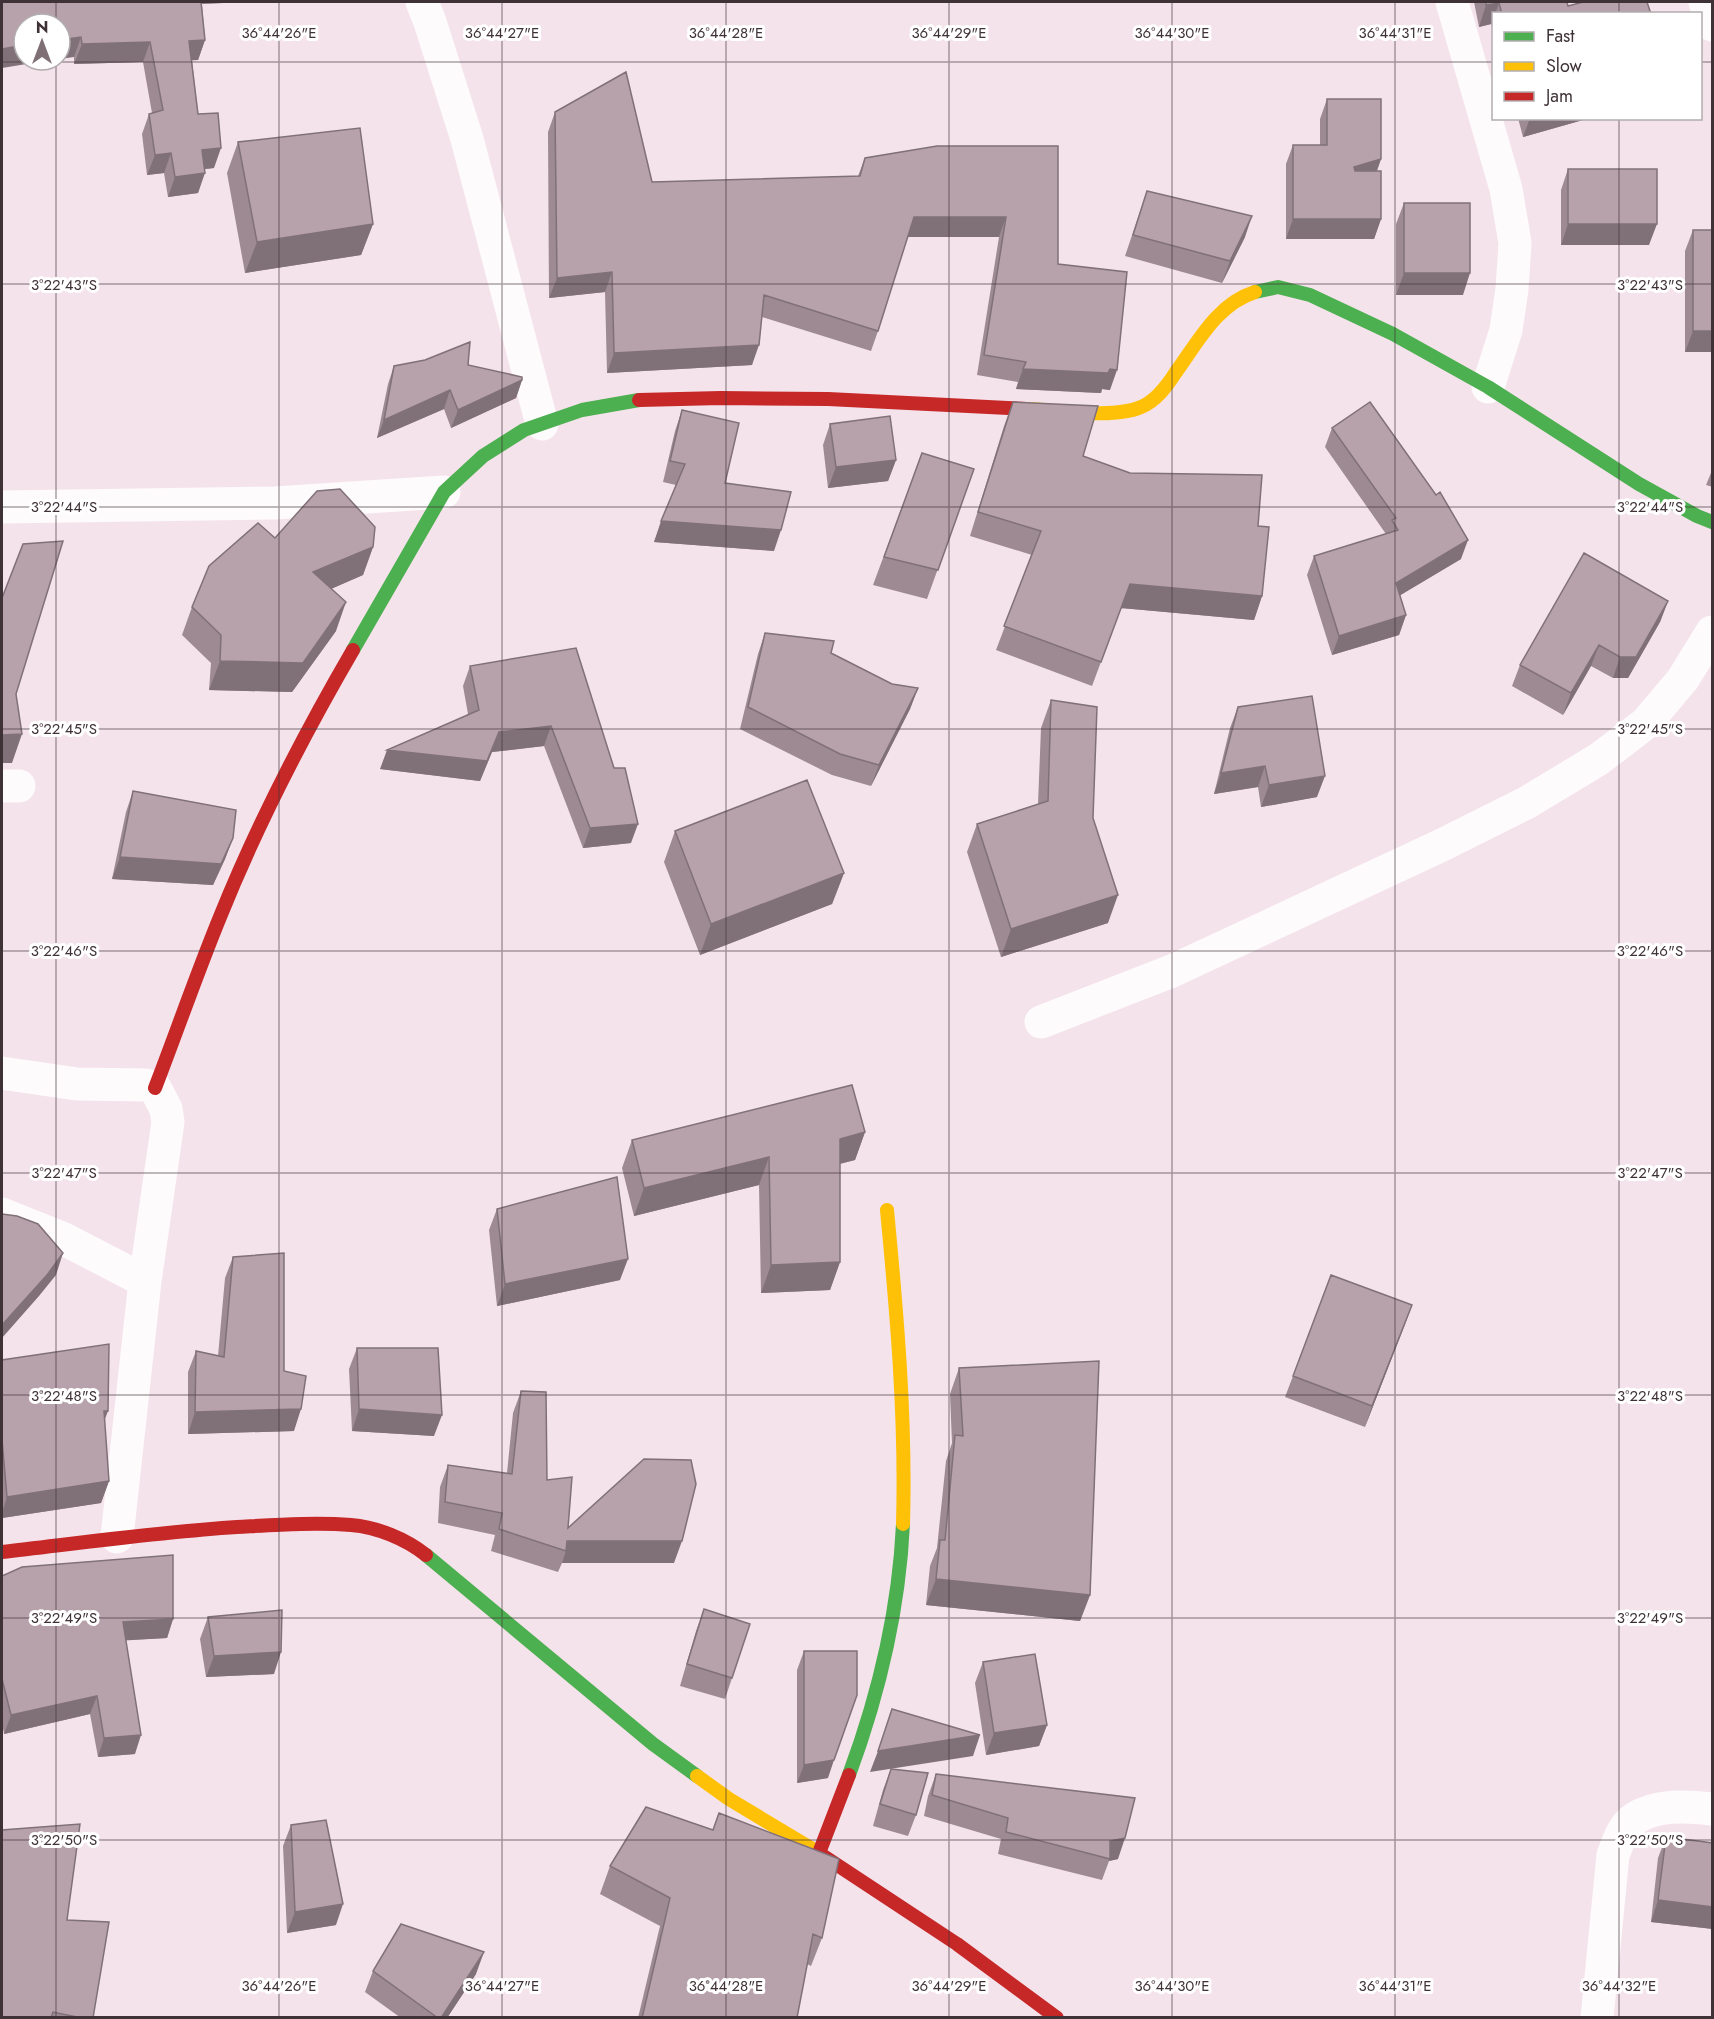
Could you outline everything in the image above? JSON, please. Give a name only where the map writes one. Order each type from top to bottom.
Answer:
[{"type":"street","points":[[422,2],[466,139],[542,424]]},
{"type":"street","points":[[1452,2],[1506,189],[1515,243],[1506,330],[1488,387]]},
{"type":"street","points":[[1705,2],[1713,25]]},
{"type":"street","points":[[155,1088],[220,916],[315,716],[444,492],[483,456],[524,430],[582,410],[641,400],[828,399],[1120,413],[1142,407],[1162,392],[1210,324],[1229,305],[1252,293],[1278,287],[1310,295],[1393,334],[1488,387],[1640,484],[1696,516],[1713,522]]},
{"type":"street","points":[[2,507],[275,503],[444,492]]},
{"type":"street","points":[[1041,1022],[1172,971],[1443,845],[1526,803],[1599,759],[1646,723],[1683,679],[1713,632]]},
{"type":"street","points":[[2,1073],[78,1084],[146,1085],[155,1088],[166,1109],[168,1122],[145,1281],[117,1537]]},
{"type":"street","points":[[819,1853],[859,1749],[877,1688],[890,1633],[899,1578],[904,1507],[904,1435],[898,1328],[887,1210]]},
{"type":"street","points":[[2,1214],[62,1238],[145,1281]]},
{"type":"street","points":[[2,1552],[178,1530],[272,1525],[352,1525],[383,1532],[416,1547],[653,1744],[729,1799],[819,1853],[957,1944],[1057,2018]]},
{"type":"street","points":[[1597,2018],[1613,1855],[1621,1834],[1633,1819],[1656,1809],[1692,1806],[1713,1809]]},
{"type":"building","points":[[2,2],[201,2],[205,40],[189,41],[198,114],[218,113],[221,148],[202,150],[205,173],[175,177],[171,153],[155,155],[149,114],[163,110],[150,42],[82,44],[81,37],[72,38],[72,12],[12,12],[12,47],[2,49]]},
{"type":"building","points":[[1486,2],[1567,2],[1568,6],[1583,2],[1647,2],[1650,12],[1501,12],[1499,3],[1486,5]]},
{"type":"building","points":[[626,72],[652,182],[860,176],[865,158],[937,146],[1058,146],[1058,264],[1127,272],[1117,370],[1110,369],[1108,373],[1023,369],[1026,362],[984,355],[1006,217],[914,217],[878,331],[764,295],[759,345],[614,353],[612,272],[557,278],[555,112]]},
{"type":"building","points":[[1327,99],[1381,99],[1381,159],[1354,167],[1355,171],[1381,171],[1381,219],[1293,219],[1293,145],[1327,145]]},
{"type":"building","points":[[360,128],[373,224],[257,242],[238,142]]},
{"type":"building","points":[[1568,169],[1657,169],[1657,224],[1568,224]]},
{"type":"building","points":[[1147,191],[1252,216],[1230,261],[1133,235]]},
{"type":"building","points":[[1404,203],[1470,203],[1470,273],[1404,273]]},
{"type":"building","points":[[1693,230],[1713,230],[1713,331],[1693,331]]},
{"type":"building","points":[[470,342],[468,365],[522,377],[522,380],[458,410],[450,390],[384,420],[394,366],[425,360]]},
{"type":"building","points":[[1013,402],[1098,406],[1083,456],[1130,473],[1262,475],[1258,526],[1269,527],[1262,596],[1130,584],[1101,662],[1004,626],[1041,531],[978,512]]},
{"type":"building","points":[[1370,402],[1436,495],[1440,492],[1468,540],[1396,583],[1406,615],[1339,636],[1314,556],[1398,530],[1392,520],[1396,518],[1332,428]]},
{"type":"building","points":[[682,410],[739,423],[725,483],[791,492],[781,530],[661,521],[685,464],[670,461]]},
{"type":"building","points":[[890,416],[896,460],[836,467],[830,424]]},
{"type":"building","points":[[922,453],[974,469],[938,570],[884,557]]},
{"type":"building","points":[[340,489],[375,527],[373,547],[313,572],[346,602],[303,663],[220,661],[221,635],[192,607],[209,566],[258,523],[275,538],[317,491]]},
{"type":"building","points":[[63,541],[16,694],[22,734],[2,735],[2,598],[23,544]]},
{"type":"building","points":[[1584,553],[1668,601],[1636,657],[1620,657],[1599,645],[1571,693],[1520,665]]},
{"type":"building","points":[[765,633],[834,641],[831,653],[892,684],[918,688],[879,765],[840,754],[748,707]]},
{"type":"building","points":[[576,648],[614,768],[625,768],[638,824],[590,828],[551,726],[499,732],[487,761],[387,750],[479,710],[470,666]]},
{"type":"building","points":[[1312,696],[1325,776],[1269,785],[1265,766],[1221,773],[1238,707]]},
{"type":"building","points":[[1051,700],[1097,707],[1093,818],[1118,895],[1011,929],[977,824],[1048,801]]},
{"type":"building","points":[[807,780],[844,873],[711,924],[675,831]]},
{"type":"building","points":[[133,791],[236,810],[233,838],[221,864],[120,857]]},
{"type":"building","points":[[852,1085],[865,1132],[840,1139],[840,1262],[771,1265],[769,1157],[644,1188],[632,1140]]},
{"type":"building","points":[[617,1177],[628,1259],[505,1284],[497,1209]]},
{"type":"building","points":[[2,1214],[17,1216],[38,1224],[63,1253],[47,1275],[2,1325]]},
{"type":"building","points":[[284,1253],[284,1371],[306,1376],[301,1409],[195,1412],[196,1351],[224,1357],[233,1257]]},
{"type":"building","points":[[1331,1275],[1412,1305],[1372,1406],[1293,1376]]},
{"type":"building","points":[[109,1344],[108,1411],[104,1411],[109,1481],[7,1497],[2,1440],[2,1360]]},
{"type":"building","points":[[357,1348],[438,1348],[442,1415],[359,1409]]},
{"type":"building","points":[[1099,1361],[1090,1595],[936,1579],[940,1540],[945,1540],[955,1435],[963,1436],[959,1368]]},
{"type":"building","points":[[521,1391],[546,1392],[547,1480],[572,1477],[568,1528],[644,1459],[691,1460],[696,1484],[682,1541],[567,1541],[566,1551],[499,1529],[502,1513],[445,1502],[448,1465],[512,1474]]},
{"type":"building","points":[[173,1555],[173,1619],[123,1622],[141,1735],[104,1738],[97,1696],[11,1715],[2,1679],[2,1576],[22,1567]]},
{"type":"building","points":[[704,1609],[750,1624],[732,1678],[687,1664]]},
{"type":"building","points":[[282,1610],[281,1652],[214,1656],[208,1617]]},
{"type":"building","points":[[804,1651],[857,1651],[857,1695],[834,1760],[804,1765]]},
{"type":"building","points":[[1035,1654],[1047,1725],[994,1733],[983,1662]]},
{"type":"building","points":[[892,1709],[980,1735],[878,1751]]},
{"type":"building","points":[[891,1769],[928,1773],[916,1815],[880,1804]]},
{"type":"building","points":[[936,1774],[1135,1798],[1125,1838],[1110,1841],[1110,1859],[1006,1832],[1008,1818],[932,1795]]},
{"type":"building","points":[[646,1807],[713,1830],[719,1813],[839,1859],[822,1938],[813,1934],[797,2018],[642,2018],[670,1898],[610,1866]]},
{"type":"building","points":[[326,1820],[343,1904],[295,1912],[291,1825]]},
{"type":"building","points":[[80,1824],[67,1920],[109,1922],[93,2018],[53,2012],[51,2018],[2,2018],[2,1830]]},
{"type":"building","points":[[1666,1837],[1713,1843],[1713,1907],[1658,1900]]},
{"type":"building","points":[[401,1924],[484,1952],[441,2018],[373,1971]]},
{"type":"traffic: fast","points":[[1255,292],[1278,287],[1310,295],[1393,334],[1488,387],[1639,484],[1712,522]]},
{"type":"traffic: fast","points":[[353,650],[444,492],[483,456],[524,430],[582,410],[639,400]]},
{"type":"traffic: fast","points":[[849,1775],[870,1714],[886,1651],[897,1588],[903,1524]]},
{"type":"traffic: fast","points":[[426,1555],[653,1744],[697,1776]]},
{"type":"traffic: slow","points":[[1027,409],[1116,413],[1141,407],[1165,388],[1219,315],[1230,305],[1255,292]]},
{"type":"traffic: slow","points":[[887,1210],[902,1406],[903,1524]]},
{"type":"traffic: slow","points":[[697,1776],[729,1799],[819,1853]]},
{"type":"traffic: jam","points":[[639,400],[828,399],[1027,409]]},
{"type":"traffic: jam","points":[[155,1088],[212,938],[249,849],[316,715],[353,650]]},
{"type":"traffic: jam","points":[[2,1552],[208,1529],[323,1524],[361,1526],[381,1531],[410,1544],[426,1555]]},
{"type":"traffic: jam","points":[[849,1775],[819,1853],[957,1944],[1057,2018]]}]
